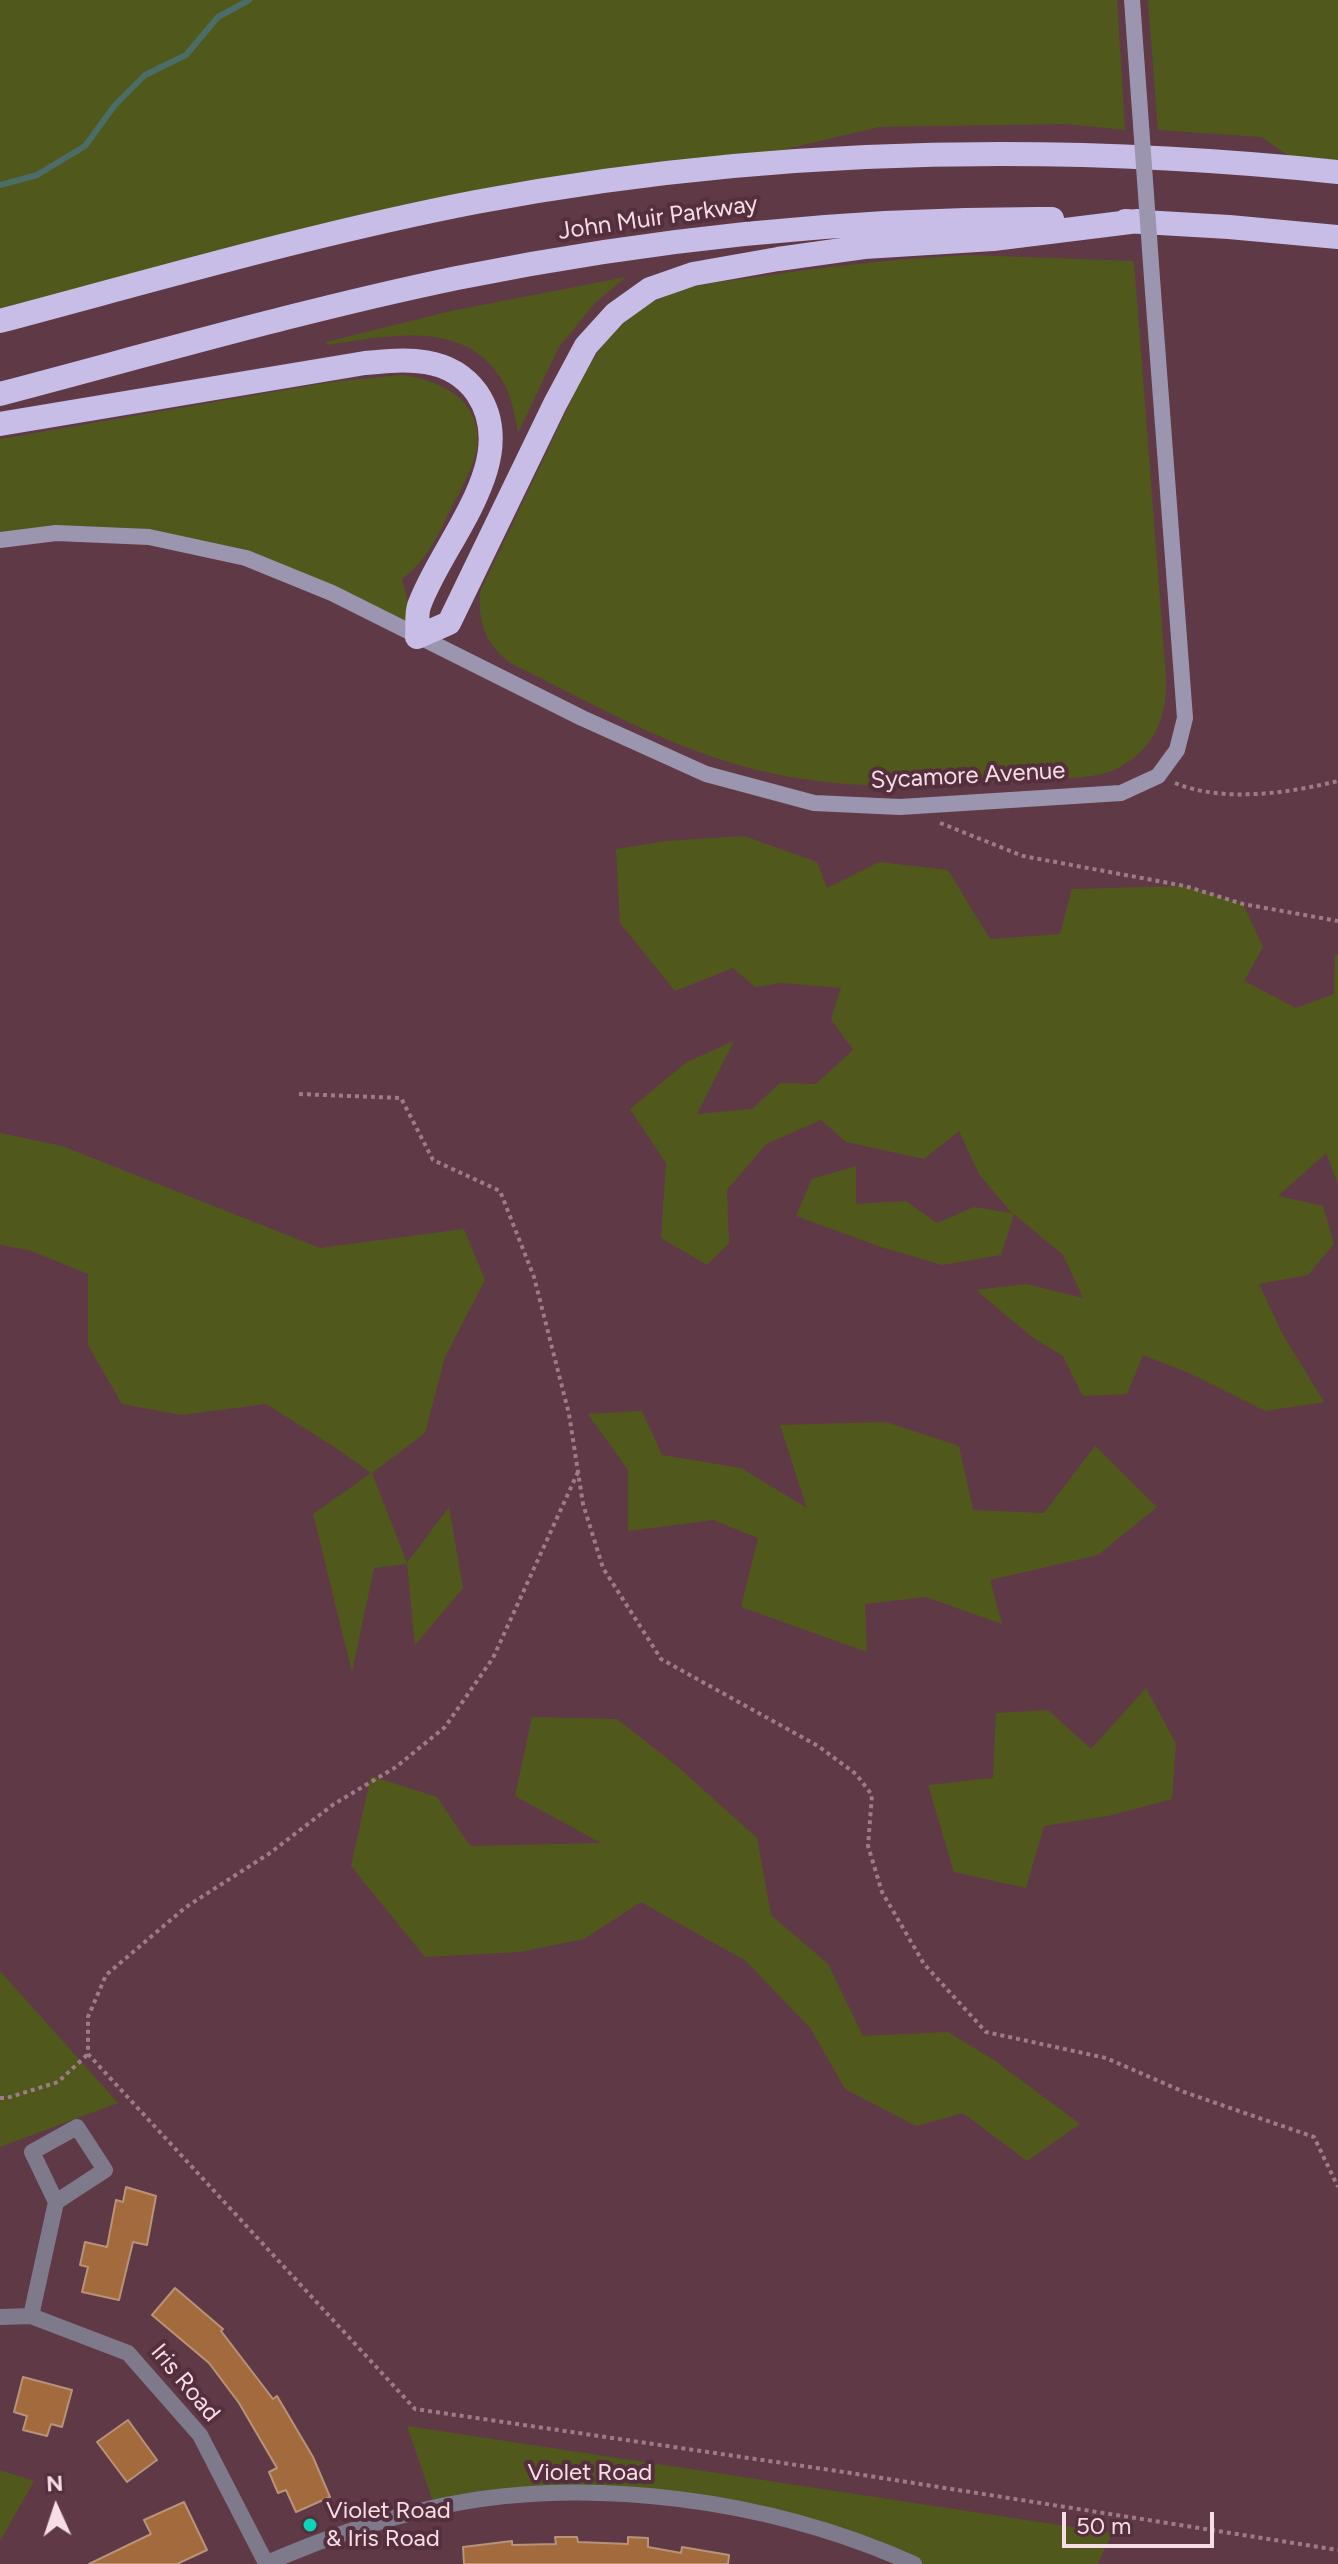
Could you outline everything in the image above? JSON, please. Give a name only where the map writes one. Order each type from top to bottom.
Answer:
[{"type":"highway","name":"John Muir Parkway","points":[[0,321],[282,246],[432,211],[568,186],[706,168],[861,157],[1030,153],[1216,161],[1338,172]]},
{"type":"highway","name":"John Muir Parkway","points":[[0,394],[371,298],[470,276],[625,248],[713,236],[884,222],[971,219],[1138,221],[1338,237]]},
{"type":"highway","points":[[0,424],[365,363],[418,360],[448,369],[479,396],[490,424],[491,446],[480,485],[418,608],[417,637],[449,623],[586,346],[615,314],[650,289],[693,274],[864,247],[993,239],[1138,221]]},
{"type":"main road","points":[[1132,0],[1185,718],[1177,750],[1158,776]]},
{"type":"main road","name":"Sycamore Avenue","points":[[0,540],[56,533],[149,537],[246,558],[332,593],[582,718],[706,774],[814,803],[900,807],[1121,793],[1158,776]]},
{"type":"street","points":[[31,2316],[56,2202],[32,2152],[77,2127],[105,2170],[56,2202]]},
{"type":"street","name":"Iris Road","points":[[0,2317],[31,2316],[128,2353],[200,2435],[266,2564]]},
{"type":"street","name":"Violet Road","points":[[266,2564],[352,2530],[435,2507],[544,2494],[600,2493],[667,2498],[754,2511],[821,2530],[914,2564]]},
{"type":"path","points":[[1158,776],[1184,787],[1223,795],[1307,789],[1338,781]]},
{"type":"path","points":[[900,807],[1023,856],[1185,886],[1243,904],[1338,921]]},
{"type":"path","points":[[299,1094],[401,1098],[433,1160],[500,1191],[534,1277],[569,1414],[583,1504],[603,1568],[661,1659],[818,1746],[856,1774],[872,1795],[868,1846],[882,1892],[924,1964],[986,2032],[1106,2058],[1184,2092],[1314,2137],[1338,2187]]},
{"type":"path","points":[[578,1472],[493,1658],[445,1727],[396,1767],[334,1804],[270,1853],[186,1907],[106,1975],[88,2017],[88,2054],[415,2409],[844,2472],[1338,2550]]},
{"type":"path","points":[[0,2098],[58,2082],[88,2054]]},
{"type":"green space","points":[[0,0],[1117,0],[1125,130],[1066,124],[879,127],[706,168],[528,198],[0,323]]},
{"type":"green space","points":[[1148,0],[1338,0],[1338,173],[1308,169],[1261,137],[1158,130]]},
{"type":"green space","points":[[969,255],[1134,261],[1166,693],[1156,730],[1150,741],[1131,760],[1109,772],[1087,777],[955,784],[848,784],[776,774],[710,756],[652,733],[512,664],[496,650],[482,624],[480,592],[582,378],[605,344],[633,315],[657,300],[706,284],[837,266]]},
{"type":"green space","points":[[626,277],[595,303],[559,347],[518,433],[511,399],[502,380],[486,360],[467,347],[446,339],[423,336],[374,338],[327,345],[326,342],[451,311]]},
{"type":"green space","points":[[402,375],[431,382],[456,396],[466,405],[477,431],[473,462],[443,526],[426,554],[402,579],[417,637],[246,558],[149,537],[0,540],[0,439],[331,382]]},
{"type":"green space","points":[[744,836],[817,862],[827,888],[879,862],[948,870],[990,939],[1060,934],[1072,889],[1185,886],[1243,904],[1263,947],[1244,981],[1296,1008],[1334,994],[1335,955],[1338,955],[1338,1184],[1326,1153],[1278,1196],[1323,1206],[1334,1244],[1308,1275],[1259,1284],[1282,1333],[1324,1402],[1265,1411],[1189,1373],[1143,1355],[1127,1394],[1083,1396],[1063,1356],[1032,1337],[976,1290],[1026,1284],[1083,1298],[1063,1255],[1014,1214],[1001,1255],[942,1265],[796,1216],[812,1179],[856,1166],[856,1204],[906,1201],[937,1223],[974,1207],[1012,1213],[979,1174],[959,1131],[924,1159],[846,1142],[821,1120],[766,1144],[727,1190],[729,1243],[707,1265],[661,1238],[666,1163],[630,1109],[687,1062],[734,1041],[697,1114],[752,1109],[780,1083],[816,1084],[853,1050],[831,1019],[841,988],[781,983],[755,987],[733,968],[675,991],[620,923],[616,849],[667,841]]},
{"type":"green space","points":[[0,1133],[62,1146],[320,1248],[464,1229],[485,1280],[445,1357],[425,1433],[372,1473],[407,1563],[449,1507],[463,1588],[415,1645],[407,1564],[374,1568],[352,1672],[313,1514],[371,1473],[266,1404],[181,1415],[122,1404],[88,1345],[88,1274],[29,1250],[0,1245]]},
{"type":"green space","points":[[642,1411],[662,1455],[741,1468],[807,1508],[780,1425],[886,1422],[959,1446],[973,1510],[1044,1513],[1095,1446],[1157,1507],[1098,1555],[990,1580],[1002,1624],[926,1597],[865,1604],[867,1652],[741,1607],[758,1538],[713,1520],[628,1531],[628,1470],[588,1414]]},
{"type":"green space","points":[[1146,1688],[1176,1744],[1172,1799],[1108,1816],[1044,1826],[1026,1888],[954,1872],[928,1785],[993,1778],[996,1713],[1048,1710],[1091,1749]]},
{"type":"green space","points":[[532,1717],[617,1719],[678,1767],[757,1838],[771,1915],[828,1964],[863,2036],[948,2032],[994,2060],[1080,2124],[1027,2161],[963,2113],[916,2126],[845,2089],[811,2029],[746,1961],[641,1902],[584,1939],[520,1952],[425,1957],[351,1866],[371,1776],[437,1797],[470,1846],[601,1843],[515,1796]]},
{"type":"green space","points":[[0,1971],[118,2103],[0,2147]]},
{"type":"green space","points":[[407,2426],[1112,2533],[1098,2564],[914,2564],[821,2530],[600,2493],[435,2507]]},
{"type":"green space","points":[[0,2470],[34,2481],[0,2541]]},
{"type":"building","points":[[126,2187],[156,2196],[147,2245],[133,2242],[119,2300],[82,2292],[88,2267],[80,2265],[85,2242],[107,2247],[116,2200],[123,2202]]},
{"type":"building","points":[[175,2288],[223,2329],[221,2331],[273,2399],[277,2396],[313,2457],[330,2497],[296,2512],[286,2490],[278,2493],[269,2472],[277,2468],[239,2403],[209,2363],[152,2315]]},
{"type":"building","points":[[23,2377],[72,2390],[62,2427],[51,2424],[47,2436],[23,2430],[27,2416],[14,2412]]},
{"type":"building","points":[[128,2420],[157,2460],[127,2482],[97,2442]]},
{"type":"building","points":[[184,2502],[207,2550],[177,2564],[89,2564],[151,2534],[144,2520]]},
{"type":"building","points":[[555,2537],[577,2537],[578,2542],[628,2544],[628,2537],[648,2538],[648,2547],[681,2553],[682,2547],[729,2555],[728,2564],[464,2564],[463,2547],[512,2541],[512,2545],[556,2544]]},
{"type":"waterway","points":[[0,185],[37,175],[85,146],[115,105],[145,75],[186,55],[218,17],[249,0]]},
{"type":"place","name":"Violet Road & Iris Road","points":[[310,2525]]}]
